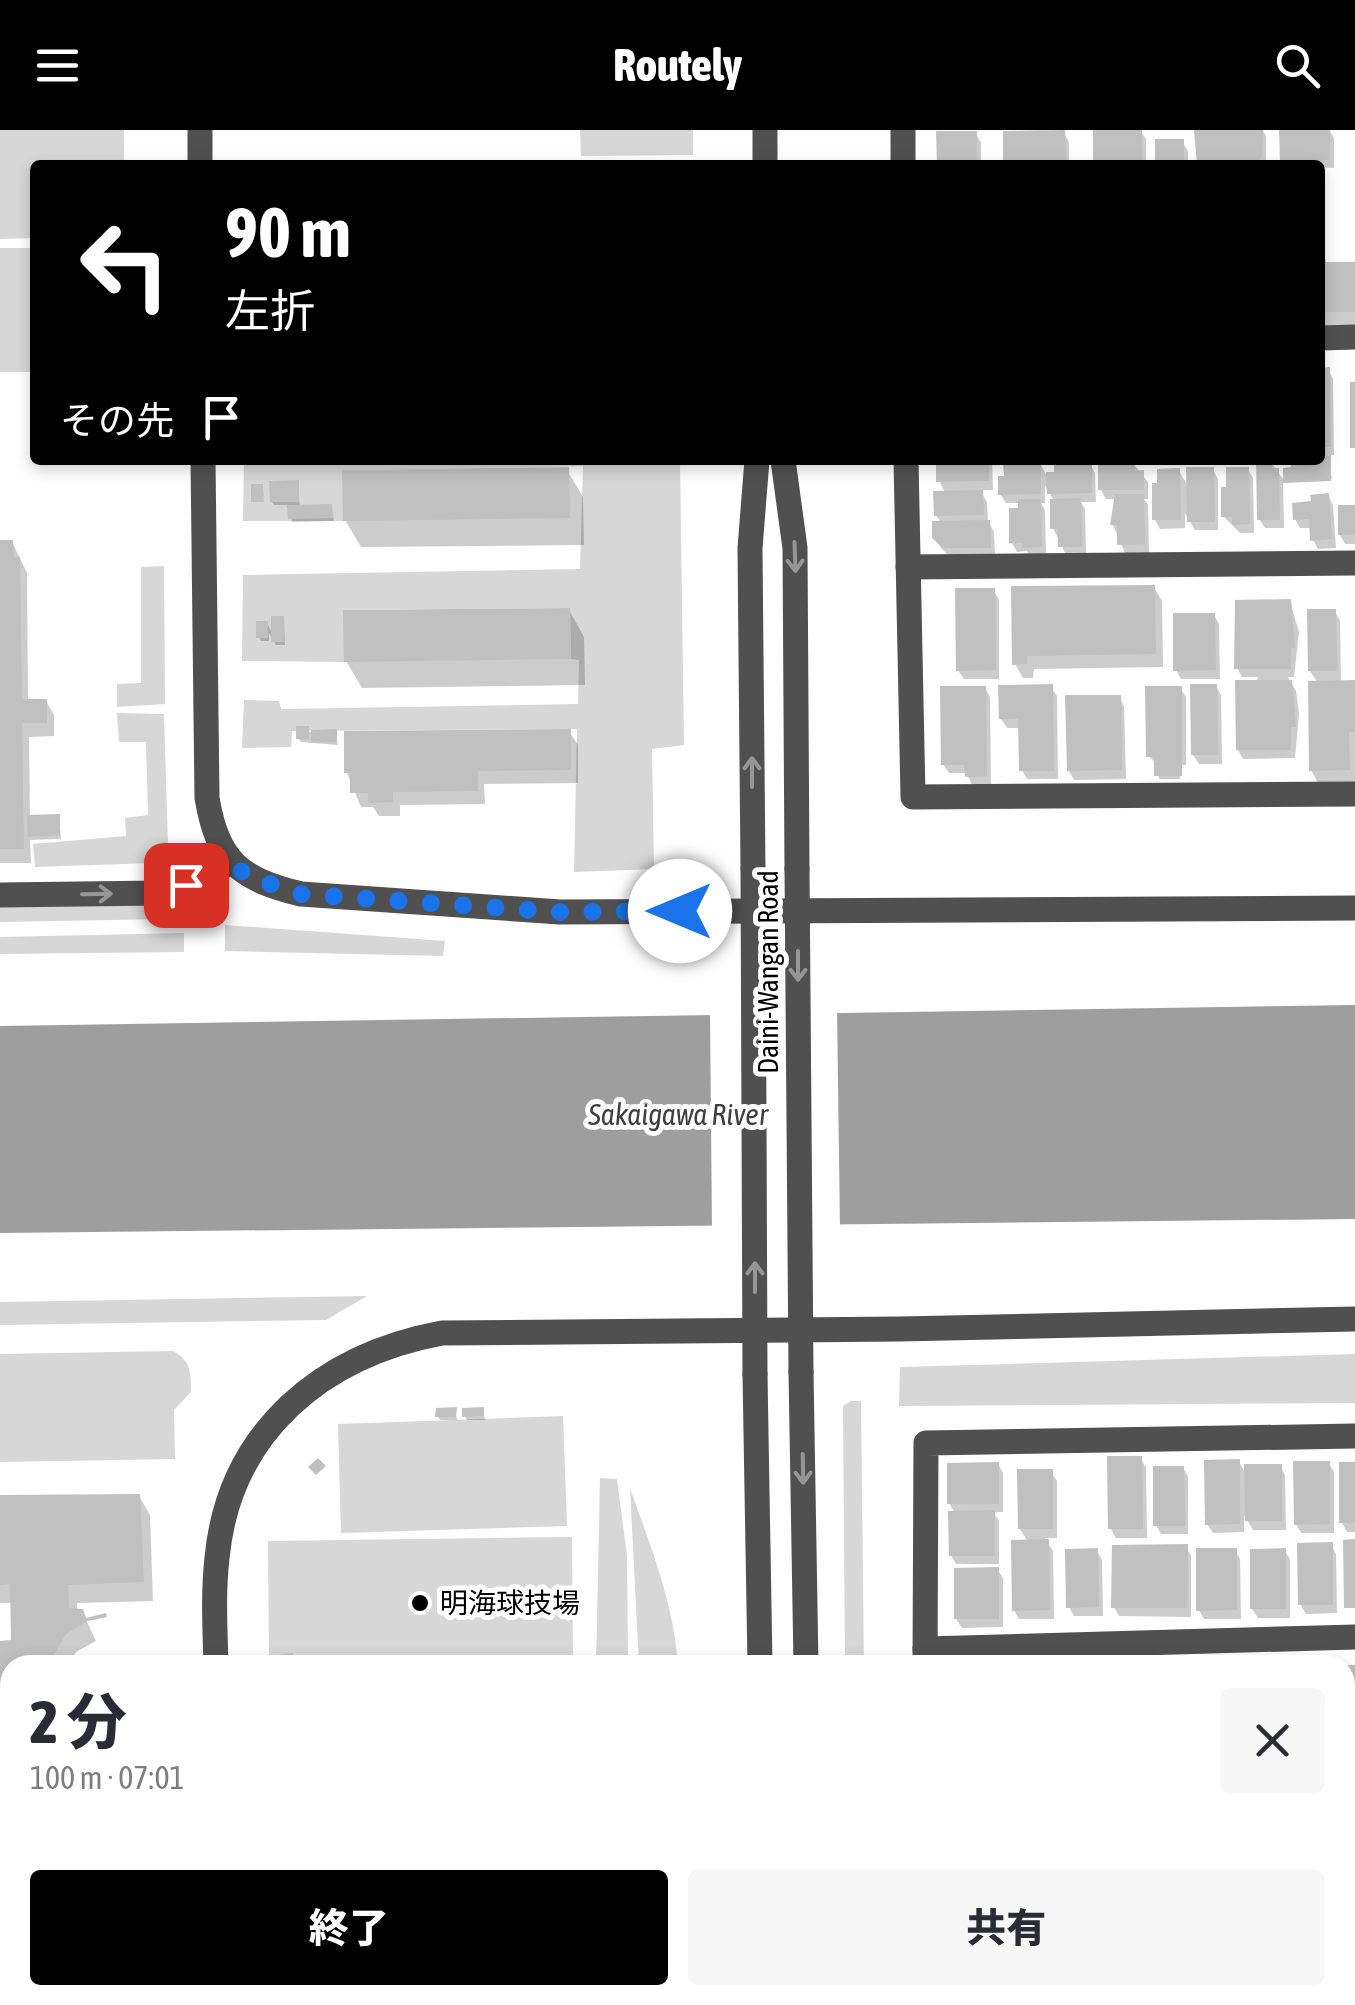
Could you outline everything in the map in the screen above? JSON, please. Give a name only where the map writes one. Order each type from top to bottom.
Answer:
[{"type":"street","points":[[200,130],[200,160]]},
{"type":"street","points":[[764,130],[765,160]]},
{"type":"street","points":[[903,130],[903,160]]},
{"type":"street","points":[[1325,338],[1355,338]]},
{"type":"street","points":[[203,465],[207,798],[212,829],[222,851],[246,876],[301,894],[560,912],[1355,908]]},
{"type":"street","name":"Daini-Wangan Road","points":[[757,465],[750,566],[760,1655]]},
{"type":"street","name":"Daini-Wangan Road","points":[[784,465],[795,548],[806,1655]]},
{"type":"street","points":[[906,465],[912,797],[1355,794]]},
{"type":"street","points":[[908,567],[1355,562]]},
{"type":"street","points":[[0,895],[160,893],[232,862]]},
{"type":"street","points":[[216,1655],[217,1556],[224,1518],[239,1478],[258,1444],[286,1408],[316,1382],[347,1362],[410,1339],[442,1333],[900,1329],[1355,1319]]},
{"type":"street","points":[[925,1655],[926,1442],[1355,1436]]},
{"type":"street","points":[[966,1655],[1355,1636]]},
{"type":"shaded area","points":[[0,130],[124,130],[124,160],[30,160],[30,238],[0,239]]},
{"type":"shaded area","points":[[580,130],[693,130],[693,155],[581,156]]},
{"type":"shaded area","points":[[0,248],[30,248],[30,372],[0,372]]},
{"type":"shaded area","points":[[244,465],[680,465],[684,745],[652,749],[654,869],[574,872],[577,729],[292,731],[291,747],[242,748],[244,700],[279,701],[281,709],[578,704],[579,660],[571,659],[570,608],[344,610],[344,662],[242,661],[243,575],[580,569],[583,466],[343,470],[343,521],[243,521]]},
{"type":"shaded area","points":[[164,566],[165,704],[117,707],[117,684],[141,683],[141,567]]},
{"type":"shaded area","points":[[117,713],[164,714],[168,844],[154,863],[35,867],[33,844],[126,836],[125,818],[148,815],[146,742],[119,742]]},
{"type":"shaded area","points":[[177,902],[169,919],[0,922],[0,905]]},
{"type":"shaded area","points":[[225,925],[445,941],[443,956],[225,951]]},
{"type":"shaded area","points":[[184,933],[184,952],[0,954],[0,937]]},
{"type":"shaded area","points":[[367,1296],[326,1320],[0,1325],[0,1302]]},
{"type":"shaded area","points":[[173,1351],[187,1363],[191,1385],[191,1392],[174,1410],[175,1459],[0,1462],[0,1354]]},
{"type":"shaded area","points":[[1355,1354],[1355,1403],[899,1406],[900,1367]]},
{"type":"shaded area","points":[[861,1401],[864,1655],[845,1655],[843,1406]]},
{"type":"shaded area","points":[[563,1416],[567,1526],[341,1533],[338,1424]]},
{"type":"shaded area","points":[[600,1478],[617,1479],[627,1556],[628,1655],[596,1655]]},
{"type":"shaded area","points":[[630,1488],[666,1597],[677,1655],[638,1655]]},
{"type":"shaded area","name":"明海球技場","points":[[572,1537],[573,1655],[269,1655],[268,1541]]},
{"type":"water","name":"Sakaigawa River","points":[[1355,1005],[1355,1219],[0,1233],[0,1026]]},
{"type":"pier","points":[[837,1008],[840,1229],[712,1230],[710,1010]]},
{"type":"building","points":[[1065,130],[1066,160],[1003,160],[1003,131]]},
{"type":"building","points":[[1093,130],[1142,130],[1142,160],[1093,160]]},
{"type":"building","points":[[1194,130],[1263,130],[1259,160],[1197,160]]},
{"type":"building","points":[[1279,130],[1330,130],[1330,160],[1280,160]]},
{"type":"building","points":[[936,131],[977,131],[977,160],[937,160]]},
{"type":"building","points":[[1155,139],[1184,139],[1184,160],[1155,160]]},
{"type":"building","points":[[1325,262],[1355,262],[1355,312],[1325,312]]},
{"type":"building","points":[[1330,367],[1331,447],[1325,447],[1325,368]]},
{"type":"building","points":[[1350,382],[1355,382],[1355,448],[1350,448]]},
{"type":"building","points":[[1331,455],[1331,481],[1283,483],[1283,468],[1325,465],[1325,456]]},
{"type":"building","points":[[936,465],[989,465],[989,481],[936,482]]},
{"type":"building","points":[[1003,465],[1041,465],[1041,494],[998,495],[998,476],[1004,476]]},
{"type":"building","points":[[1054,465],[1092,465],[1092,493],[1047,494],[1046,472],[1054,472]]},
{"type":"building","points":[[1098,465],[1134,465],[1135,471],[1144,470],[1144,490],[1098,490]]},
{"type":"building","points":[[1256,465],[1272,465],[1279,468],[1280,520],[1257,520]]},
{"type":"building","points":[[569,467],[570,518],[343,521],[342,470]]},
{"type":"building","points":[[1186,467],[1214,467],[1215,522],[1187,522]]},
{"type":"building","points":[[1226,467],[1249,467],[1250,524],[1232,525],[1232,517],[1221,517]]},
{"type":"building","points":[[1180,468],[1181,520],[1152,520],[1152,483],[1157,483],[1157,469]]},
{"type":"building","points":[[299,480],[299,502],[270,502],[269,481]]},
{"type":"building","points":[[251,484],[263,484],[264,502],[251,502]]},
{"type":"building","points":[[983,490],[984,515],[934,516],[933,491]]},
{"type":"building","points":[[1329,493],[1332,539],[1310,541],[1309,519],[1293,520],[1292,503],[1311,501],[1310,495]]},
{"type":"building","points":[[1115,494],[1144,494],[1145,544],[1117,545],[1117,525],[1110,525]]},
{"type":"building","points":[[1081,498],[1082,547],[1058,547],[1058,528],[1050,529],[1050,499]]},
{"type":"building","points":[[1018,499],[1041,499],[1042,547],[1022,548],[1022,543],[1009,543],[1009,508],[1018,508]]},
{"type":"building","points":[[332,504],[333,518],[288,519],[287,505]]},
{"type":"building","points":[[1338,505],[1355,505],[1355,535],[1338,535]]},
{"type":"building","points":[[990,520],[991,548],[943,548],[932,538],[932,521]]},
{"type":"building","points":[[0,540],[13,540],[14,557],[20,557],[22,699],[47,699],[47,723],[22,723],[24,849],[0,849]]},
{"type":"building","points":[[1155,585],[1156,654],[1027,656],[1027,664],[1012,665],[1011,586]]},
{"type":"building","points":[[955,588],[995,588],[996,670],[956,671]]},
{"type":"building","points":[[1291,599],[1295,648],[1291,648],[1291,669],[1234,669],[1235,600]]},
{"type":"building","points":[[570,608],[571,659],[344,662],[343,610]]},
{"type":"building","points":[[1307,609],[1336,609],[1337,671],[1308,671]]},
{"type":"building","points":[[1173,613],[1215,613],[1216,670],[1173,671]]},
{"type":"building","points":[[271,616],[284,616],[285,642],[271,642]]},
{"type":"building","points":[[256,621],[268,621],[268,638],[256,638]]},
{"type":"building","points":[[1235,680],[1292,680],[1296,727],[1291,727],[1291,750],[1236,750]]},
{"type":"building","points":[[1355,680],[1355,732],[1349,732],[1350,770],[1309,771],[1308,681]]},
{"type":"building","points":[[1053,684],[1054,771],[1019,771],[1018,719],[999,719],[998,685]]},
{"type":"building","points":[[1190,684],[1217,684],[1218,755],[1191,755]]},
{"type":"building","points":[[940,686],[986,686],[987,776],[965,777],[964,765],[941,765]]},
{"type":"building","points":[[1145,686],[1182,686],[1182,776],[1154,776],[1154,757],[1146,757]]},
{"type":"building","points":[[1065,695],[1121,695],[1122,770],[1067,771]]},
{"type":"building","points":[[296,726],[309,726],[309,739],[296,739]]},
{"type":"building","points":[[337,729],[337,742],[311,742],[311,730]]},
{"type":"building","points":[[571,729],[571,770],[478,771],[478,791],[393,792],[393,802],[368,803],[368,793],[350,793],[350,773],[344,773],[344,731]]},
{"type":"building","points":[[60,814],[60,835],[28,837],[27,815]]},
{"type":"building","points":[[457,1407],[456,1417],[435,1417],[436,1408]]},
{"type":"building","points":[[484,1407],[484,1416],[462,1417],[462,1408]]},
{"type":"building","points":[[1107,1456],[1142,1456],[1143,1529],[1108,1529]]},
{"type":"building","points":[[318,1458],[326,1466],[316,1475],[308,1467]]},
{"type":"building","points":[[1240,1459],[1240,1524],[1205,1525],[1204,1460]]},
{"type":"building","points":[[1293,1461],[1330,1461],[1330,1524],[1294,1525]]},
{"type":"building","points":[[999,1462],[999,1504],[947,1504],[947,1463]]},
{"type":"building","points":[[1339,1462],[1355,1462],[1355,1523],[1339,1523]]},
{"type":"building","points":[[1244,1464],[1282,1464],[1282,1521],[1245,1521]]},
{"type":"building","points":[[1153,1466],[1184,1466],[1185,1526],[1153,1526]]},
{"type":"building","points":[[1017,1469],[1053,1469],[1053,1529],[1018,1529]]},
{"type":"building","points":[[140,1494],[144,1582],[68,1585],[69,1608],[83,1609],[86,1618],[106,1613],[107,1617],[87,1621],[66,1634],[54,1655],[0,1655],[0,1641],[11,1640],[10,1584],[0,1585],[0,1495]]},
{"type":"building","points":[[995,1510],[995,1556],[949,1556],[948,1511]]},
{"type":"building","points":[[1049,1539],[1050,1610],[1012,1611],[1011,1540]]},
{"type":"building","points":[[1355,1539],[1355,1608],[1344,1608],[1343,1540]]},
{"type":"building","points":[[1333,1542],[1333,1605],[1298,1605],[1297,1543]]},
{"type":"building","points":[[1188,1544],[1187,1608],[1111,1608],[1112,1545]]},
{"type":"building","points":[[1098,1548],[1099,1607],[1066,1608],[1065,1549]]},
{"type":"building","points":[[1196,1548],[1237,1548],[1237,1610],[1196,1611]]},
{"type":"building","points":[[1286,1548],[1286,1609],[1250,1609],[1250,1549]]},
{"type":"building","points":[[999,1567],[999,1619],[954,1619],[954,1568]]},
{"type":"place","name":"明海球技場","points":[[420,1603]]},
{"type":"route","points":[[186,885],[232,862],[246,876],[301,894],[560,912],[680,911]]}]
